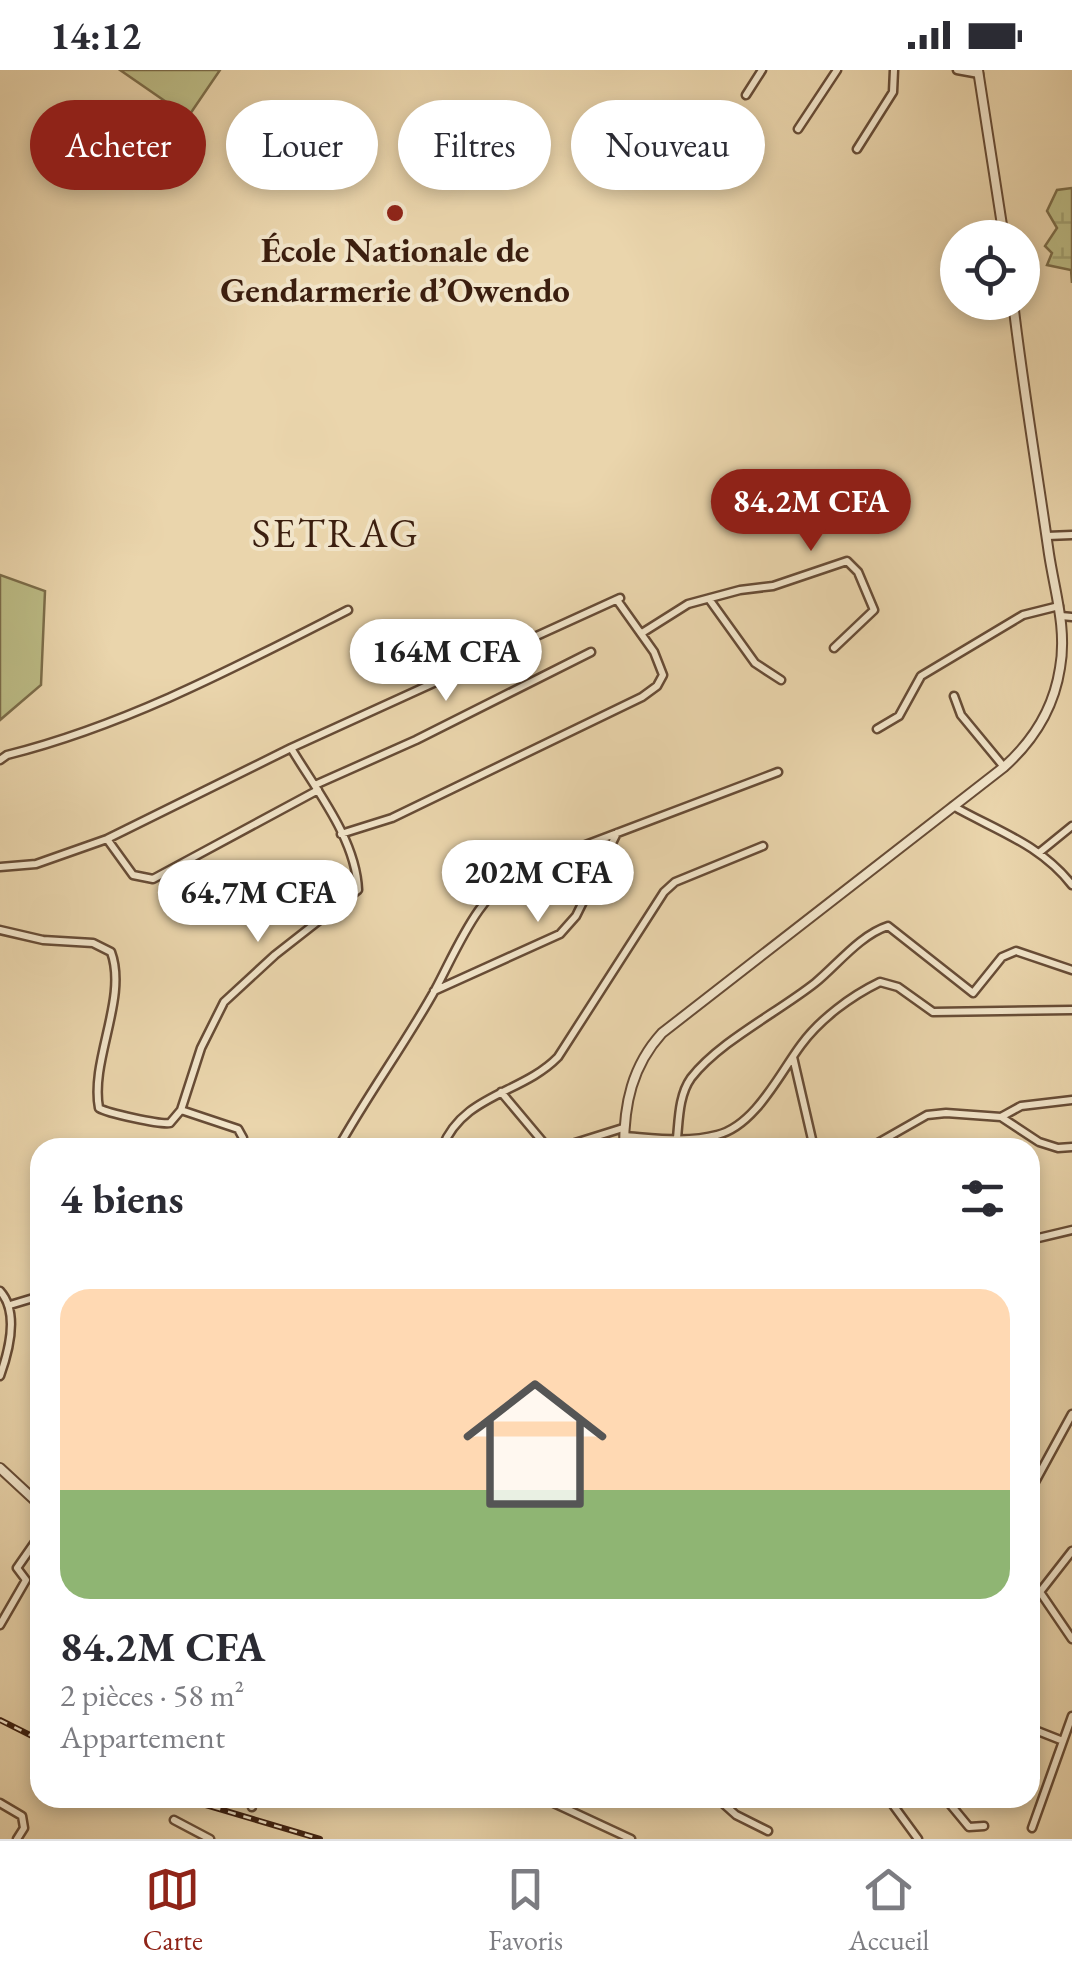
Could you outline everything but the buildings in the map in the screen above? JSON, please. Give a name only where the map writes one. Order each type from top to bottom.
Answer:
[{"type":"street","points":[[746,95],[762,70]]},
{"type":"street","points":[[798,128],[837,70]]},
{"type":"street","points":[[857,149],[893,92],[894,70]]},
{"type":"street","points":[[957,70],[979,72],[1001,220]]},
{"type":"street","points":[[624,1138],[633,1079],[644,1055],[662,1033],[1004,767],[1034,734],[1052,699],[1063,648],[1060,611],[1015,320]]},
{"type":"street","points":[[1047,536],[1072,535]]},
{"type":"street","points":[[642,633],[673,612],[709,598],[773,586],[847,561],[858,572],[874,610],[834,648]]},
{"type":"street","points":[[709,598],[755,663],[781,680]]},
{"type":"street","points":[[0,868],[36,864],[107,839],[291,748],[619,599],[663,674],[652,691],[392,818],[341,834]]},
{"type":"street","points":[[0,760],[65,741],[207,681],[348,610]]},
{"type":"street","points":[[877,729],[899,716],[920,676],[1023,615],[1060,611],[1072,617]]},
{"type":"street","points":[[107,839],[133,875],[153,879],[316,788],[592,652]]},
{"type":"street","points":[[954,696],[961,715],[1004,767]]},
{"type":"street","points":[[0,930],[43,940],[92,943],[112,952],[114,992],[98,1089],[99,1108],[106,1113],[142,1117],[164,1125],[180,1110],[201,1048],[224,1002],[275,955],[356,894],[356,874],[341,834],[291,748]]},
{"type":"street","points":[[344,1138],[470,925],[500,882],[525,868],[778,772]]},
{"type":"street","points":[[953,806],[1040,852],[1072,885]]},
{"type":"street","points":[[1040,852],[1072,826]]},
{"type":"street","points":[[434,991],[537,946],[565,929],[576,916],[617,832]]},
{"type":"street","points":[[448,1138],[464,1114],[538,1076],[558,1057],[668,888],[763,846]]},
{"type":"street","points":[[677,1138],[682,1098],[693,1076],[816,982],[875,930],[888,926],[972,993],[1002,958],[1016,951],[1072,970]]},
{"type":"street","points":[[599,1138],[624,1132],[677,1138],[718,1136],[730,1130],[768,1095],[802,1042],[854,996],[880,982],[898,988],[933,1012],[1072,1010]]},
{"type":"street","points":[[793,1057],[812,1138]]},
{"type":"street","points":[[501,1092],[540,1138]]},
{"type":"street","points":[[1001,1117],[1021,1106],[1072,1100]]},
{"type":"street","points":[[180,1110],[238,1129],[243,1138]]},
{"type":"street","points":[[888,1138],[927,1116],[946,1113],[1001,1117],[1033,1138]]},
{"type":"street","points":[[1040,1142],[1058,1148],[1072,1147]]},
{"type":"street","points":[[1040,1238],[1072,1230]]},
{"type":"street","points":[[0,1291],[10,1305],[8,1346],[0,1376]]},
{"type":"street","points":[[10,1305],[30,1299]]},
{"type":"street","points":[[1040,1473],[1072,1414]]},
{"type":"street","points":[[0,1468],[30,1496]]},
{"type":"street","points":[[0,1625],[26,1580],[17,1568],[30,1549]]},
{"type":"street","points":[[1072,1551],[1040,1592],[1072,1639]]},
{"type":"street","points":[[1040,1805],[1072,1716]]},
{"type":"street","points":[[1040,1732],[1062,1741]]},
{"type":"street","points":[[0,1802],[22,1816],[24,1828],[17,1839]]},
{"type":"street","points":[[567,1808],[631,1839]]},
{"type":"street","points":[[728,1808],[768,1831]]},
{"type":"street","points":[[895,1808],[918,1839]]},
{"type":"street","points":[[954,1808],[969,1826],[984,1826]]},
{"type":"street","points":[[1032,1828],[1039,1808]]},
{"type":"street","points":[[174,1820],[210,1839]]},
{"type":"green space","points":[[120,70],[220,70],[200,100],[163,100]]},
{"type":"green space","points":[[1072,188],[1072,283],[1071,270],[1047,265],[1052,253],[1045,246],[1057,228],[1047,211],[1057,190]]},
{"type":"green space","points":[[0,575],[45,591],[41,685],[0,720]]},
{"type":"railway","points":[[0,1720],[30,1735]]},
{"type":"railway","points":[[216,1808],[320,1839]]},
{"type":"place","name":"École Nationale de Gendarmerie d’Owendo","points":[[395,213]]},
{"type":"district","name":"SETRAG","points":[[336,533]]}]
